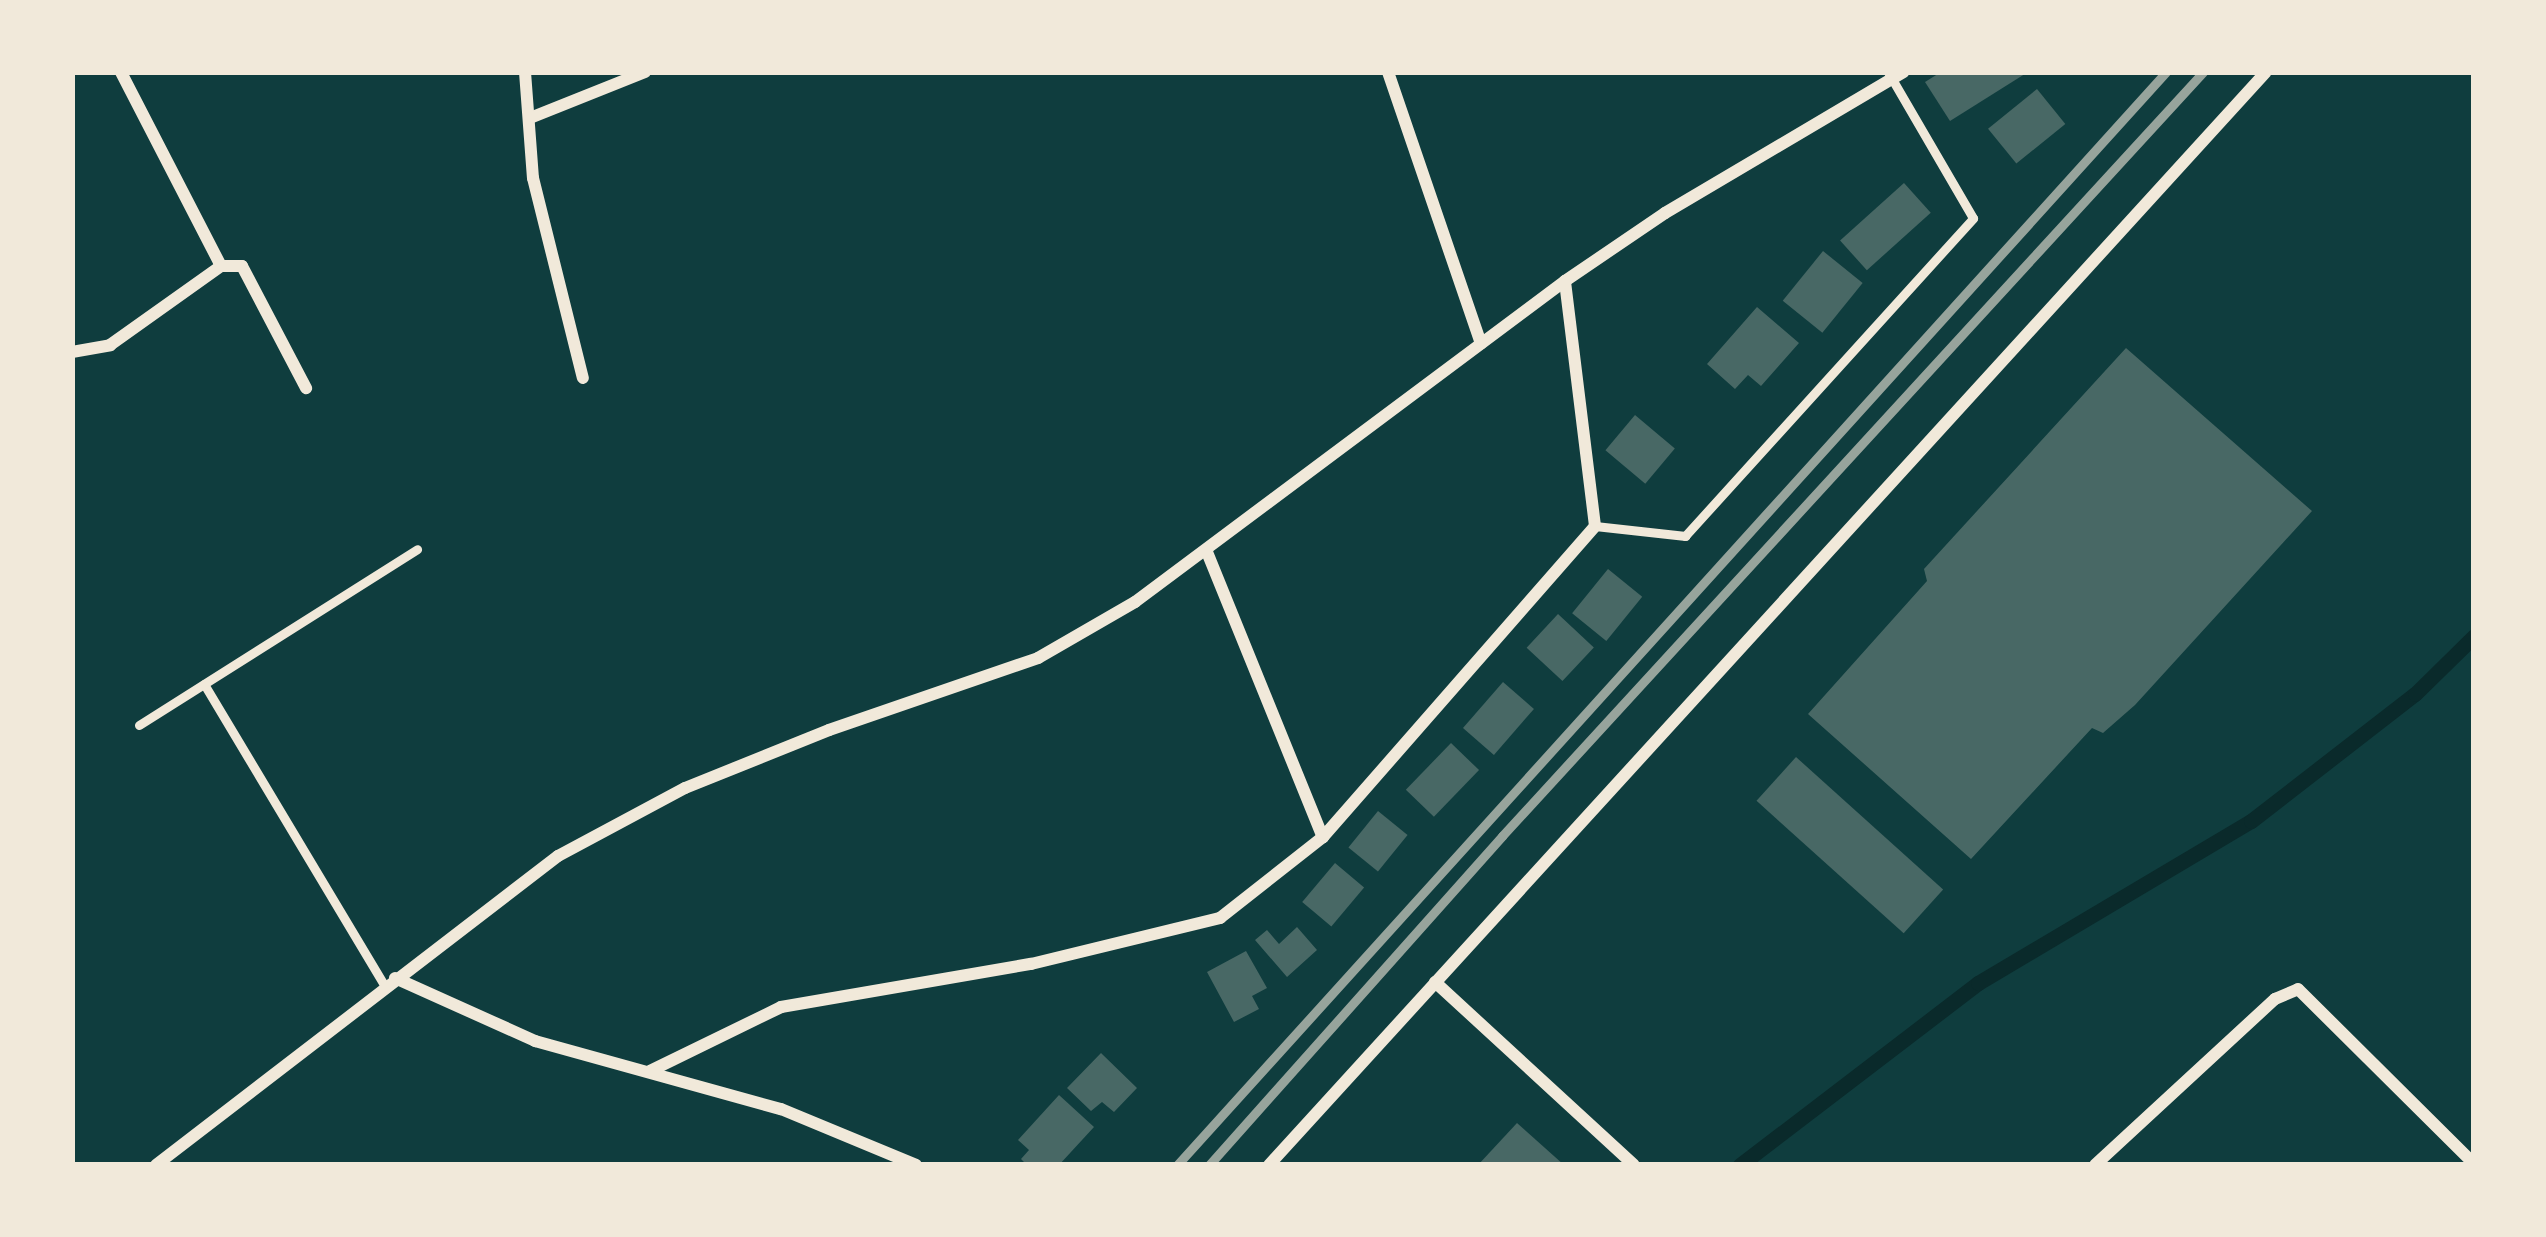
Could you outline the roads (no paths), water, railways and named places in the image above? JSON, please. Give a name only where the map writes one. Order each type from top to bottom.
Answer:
[{"type":"street","points":[[121,72],[221,266]]},
{"type":"street","points":[[525,72],[533,178],[584,378]]},
{"type":"street","points":[[530,118],[645,72]]},
{"type":"street","points":[[1388,72],[1481,343]]},
{"type":"street","points":[[1269,1165],[2266,72]]},
{"type":"street","points":[[156,1165],[558,856],[685,788],[830,730],[1038,658],[1207,552],[1565,281],[1665,213],[1894,75]]},
{"type":"street","points":[[72,352],[110,345],[221,266],[242,266],[306,388]]},
{"type":"street","points":[[650,1071],[782,1006],[1031,964],[1220,918],[1323,837],[1595,526],[1565,281]]},
{"type":"street","points":[[1207,552],[1323,837]]},
{"type":"street","points":[[390,982],[536,1041],[781,1109],[916,1165]]},
{"type":"street","points":[[1436,982],[1634,1165]]},
{"type":"street","points":[[2095,1165],[2275,999],[2298,989],[2470,1163]]},
{"type":"lane","points":[[1595,526],[1685,536],[1972,218],[1894,75]]},
{"type":"lane","points":[[140,725],[416,549]]},
{"type":"lane","points":[[204,684],[390,982]]},
{"type":"waterway","points":[[1740,1165],[1978,983],[2251,821],[2415,694],[2474,636]]},
{"type":"railway","points":[[1177,1165],[2166,72]]},
{"type":"railway","points":[[1209,1165],[1502,836],[2203,72]]}]
